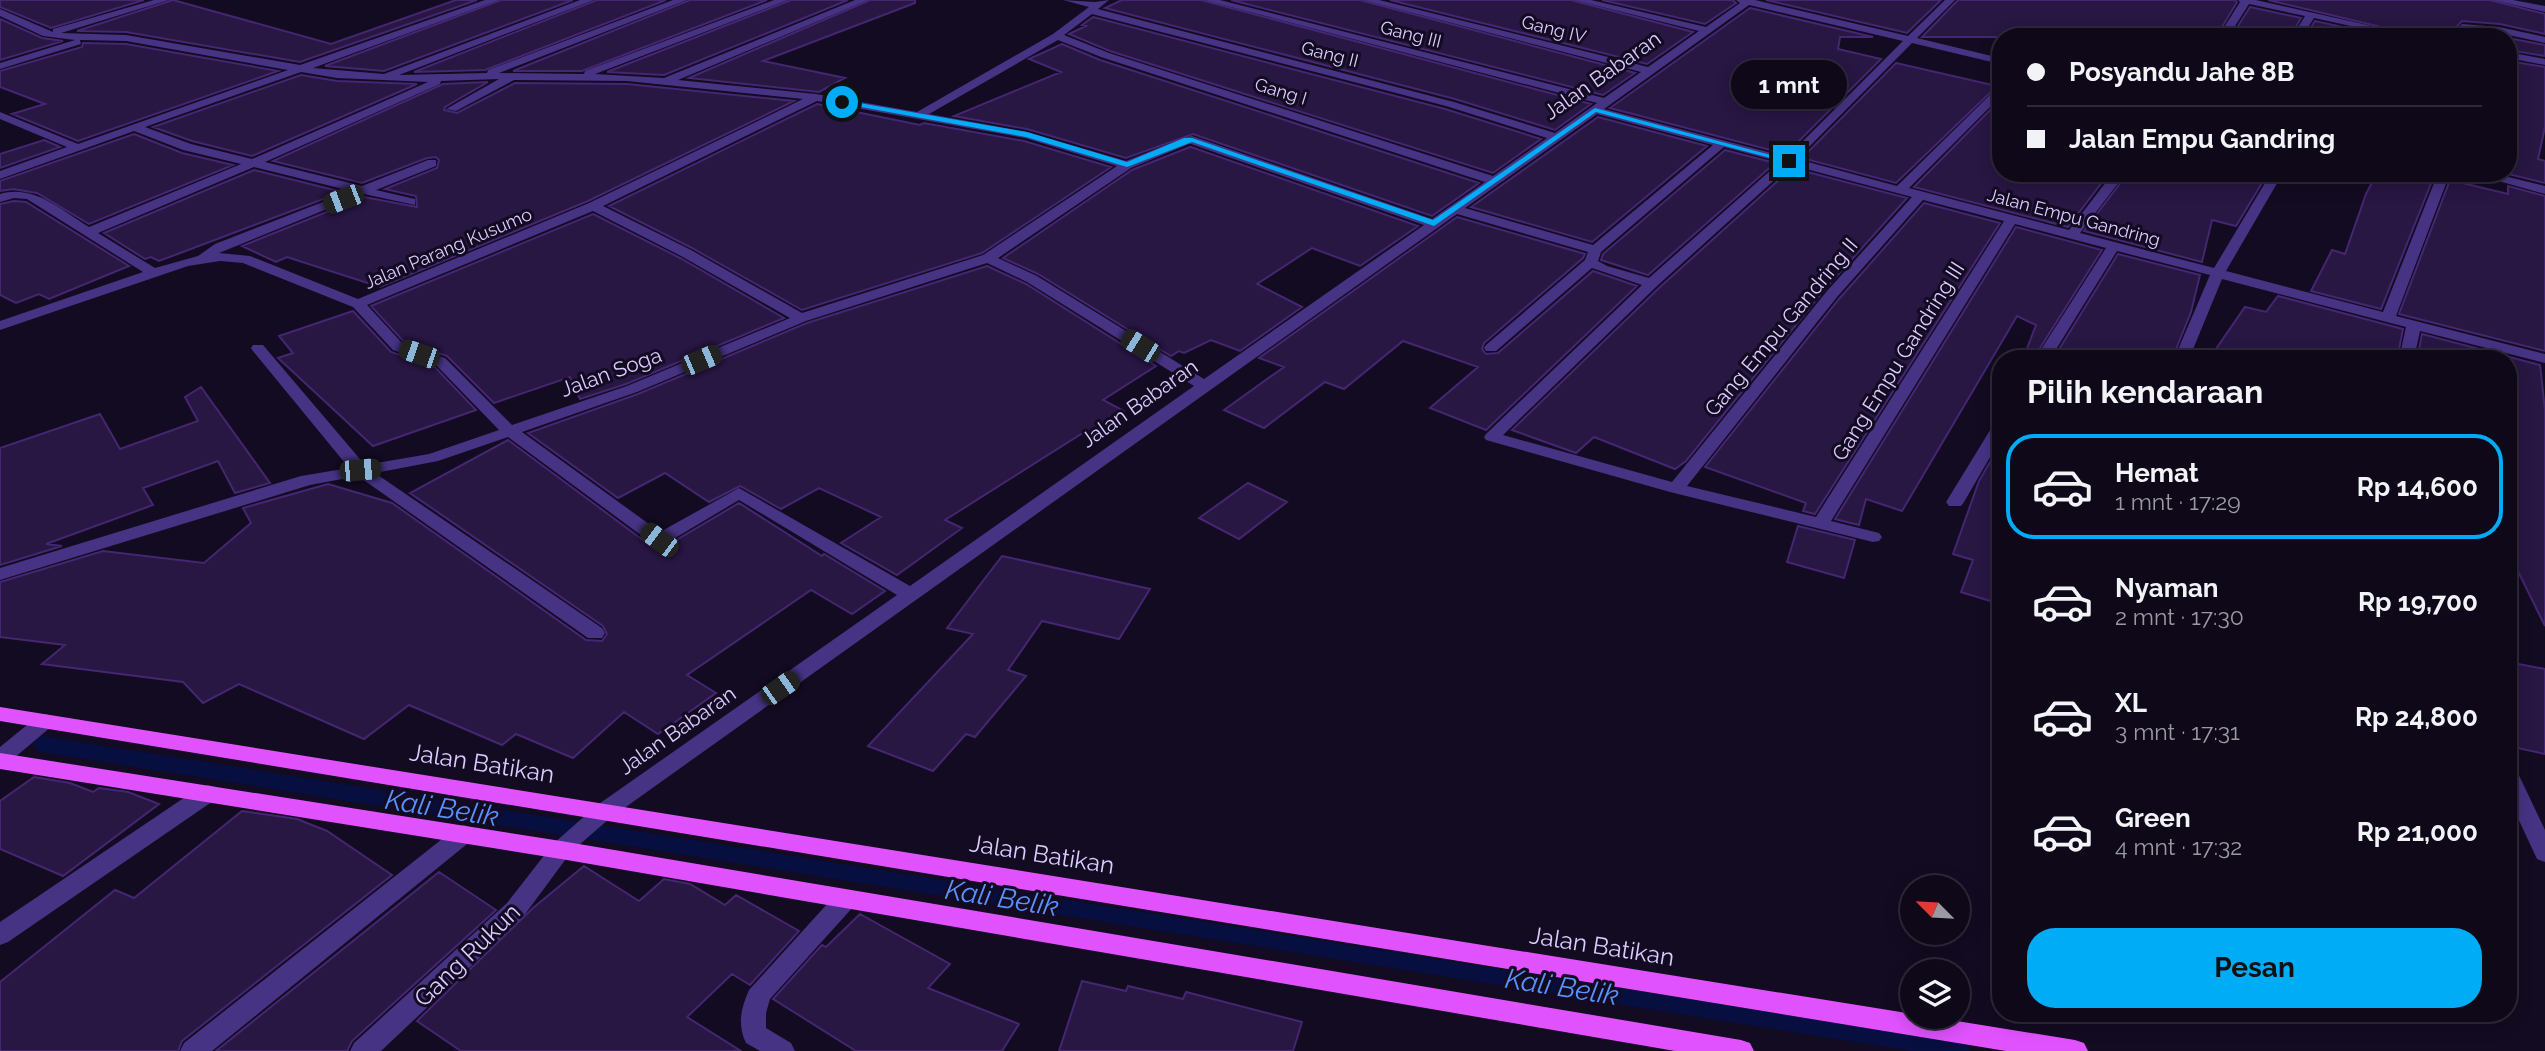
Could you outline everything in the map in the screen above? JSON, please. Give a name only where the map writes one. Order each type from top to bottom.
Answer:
[{"type":"main road","name":"Jalan Batikan","points":[[0,714],[1978,1042],[2075,1051]]},
{"type":"main road","points":[[0,760],[464,834],[564,847],[846,900],[1741,1051]]},
{"type":"street","points":[[47,34],[164,0]]},
{"type":"street","points":[[0,175],[494,0]]},
{"type":"street","points":[[381,78],[589,0]]},
{"type":"street","points":[[482,76],[682,0]]},
{"type":"street","points":[[579,76],[783,0]]},
{"type":"street","points":[[664,81],[863,0]]},
{"type":"street","name":"Gang II","points":[[1068,0],[1097,5],[1439,101],[1556,137]]},
{"type":"street","name":"Gang III","points":[[1209,0],[1600,106]]},
{"type":"street","name":"Gang IV","points":[[1368,0],[1650,71]]},
{"type":"street","points":[[1579,0],[1707,30]]},
{"type":"street","points":[[1746,0],[1992,59]]},
{"type":"street","name":"Jalan Babaran","points":[[564,847],[601,814],[1650,71],[1746,0]]},
{"type":"street","points":[[1873,537],[1676,488],[1492,437],[1652,284],[1789,161],[1950,0]]},
{"type":"street","points":[[2228,28],[2245,0],[2373,28]]},
{"type":"street","points":[[2498,0],[2545,9]]},
{"type":"street","points":[[919,115],[1057,37],[1097,5]]},
{"type":"street","points":[[0,12],[47,34],[126,38],[337,75],[443,79],[482,76],[579,76],[664,81],[816,97],[1027,135],[1127,165]]},
{"type":"street","points":[[2303,28],[2311,15]]},
{"type":"street","points":[[2461,28],[2484,28]]},
{"type":"street","points":[[2517,34],[2545,40]]},
{"type":"street","name":"Gang I","points":[[1057,37],[1105,55],[1326,124],[1495,181]]},
{"type":"street","points":[[0,66],[90,38]]},
{"type":"street","points":[[2517,57],[2545,62]]},
{"type":"street","points":[[452,108],[513,76]]},
{"type":"street","points":[[89,232],[255,164],[443,79]]},
{"type":"street","name":"Jalan Parang Kusumo","points":[[0,326],[154,273],[220,257],[246,259],[358,304],[593,206],[816,97]]},
{"type":"street","points":[[1900,190],[1992,99]]},
{"type":"street","name":"Jalan Empu Gandring","points":[[1600,106],[1789,161],[2511,350]]},
{"type":"street","points":[[0,115],[78,148]]},
{"type":"street","points":[[136,128],[187,147],[368,189],[411,202]]},
{"type":"street","name":"Jalan Soga","points":[[0,574],[307,480],[432,458],[632,389],[801,318],[988,258],[1127,165],[1187,140],[1434,224]]},
{"type":"street","points":[[1491,348],[1722,143]]},
{"type":"street","points":[[203,259],[206,254],[220,247],[432,163]]},
{"type":"street","points":[[2072,235],[2113,182]]},
{"type":"street","points":[[2185,350],[2218,273],[2272,182]]},
{"type":"street","points":[[2388,318],[2441,182]]},
{"type":"street","points":[[2513,182],[2545,190]]},
{"type":"street","name":"Gang Empu Gandring II","points":[[1676,488],[1832,294],[1920,195]]},
{"type":"street","points":[[1,196],[30,196],[154,273]]},
{"type":"street","points":[[593,206],[677,248],[801,318]]},
{"type":"street","points":[[1455,209],[1593,256],[1602,268],[1652,284]]},
{"type":"street","name":"Gang Empu Gandring III","points":[[1820,525],[2012,219]]},
{"type":"street","points":[[2048,350],[2114,246]]},
{"type":"street","points":[[988,258],[1032,279],[1205,386]]},
{"type":"street","points":[[358,304],[398,346],[439,361],[508,430],[659,540],[739,493],[912,594]]},
{"type":"street","points":[[2408,350],[2414,324]]},
{"type":"street","points":[[258,348],[360,470],[595,633]]},
{"type":"street","name":"Jalan Empu Gandring","points":[[2517,352],[2545,359]]},
{"type":"street","points":[[1955,502],[1992,440]]},
{"type":"street","points":[[0,760],[45,721]]},
{"type":"street","points":[[0,935],[208,793]]},
{"type":"street","points":[[2517,794],[2545,853]]},
{"type":"street","points":[[193,1051],[464,834]]},
{"type":"street","name":"Gang Rukun","points":[[363,1051],[515,911],[564,847]]},
{"type":"street","points":[[782,1051],[755,1035],[751,1016],[754,1005],[761,992],[846,900]]},
{"type":"building","points":[[0,0],[144,0],[51,28],[0,7]]},
{"type":"building","points":[[173,0],[331,44],[456,0],[477,0],[300,62],[126,32],[77,31]]},
{"type":"building","points":[[501,0],[573,0],[384,71],[325,66]]},
{"type":"building","points":[[597,0],[666,0],[485,70],[414,72]]},
{"type":"building","points":[[690,0],[767,0],[582,71],[513,71]]},
{"type":"building","points":[[791,0],[848,0],[664,75],[607,72]]},
{"type":"building","points":[[870,0],[915,0],[915,3],[763,61],[845,78],[819,92],[689,78]]},
{"type":"building","points":[[1122,0],[1201,0],[1591,104],[1555,130],[1455,99],[1105,8]]},
{"type":"building","points":[[1231,0],[1360,0],[1635,73],[1603,95]]},
{"type":"building","points":[[1390,0],[1571,0],[1693,32],[1647,64]]},
{"type":"building","points":[[1602,0],[1733,0],[1736,3],[1705,24]]},
{"type":"building","points":[[1766,0],[1941,0],[1907,33]]},
{"type":"building","points":[[1958,0],[2237,2],[2221,28],[1992,28],[1992,37],[1922,37]]},
{"type":"building","points":[[2268,0],[2490,0],[2545,14],[2545,34],[2500,24],[2462,21],[2455,28],[2385,28]]},
{"type":"building","points":[[2250,7],[2301,18],[2295,28],[2237,28]]},
{"type":"building","points":[[1750,8],[1873,37],[1840,37],[1838,49],[1881,59],[1786,154],[1610,108]]},
{"type":"building","points":[[1093,17],[1445,109],[1541,139],[1493,173],[1110,51],[1069,34],[1086,26],[1082,25]]},
{"type":"building","points":[[0,19],[42,38],[63,41],[0,60]]},
{"type":"building","points":[[2315,21],[2347,28],[2311,28]]},
{"type":"building","points":[[2517,40],[2545,45],[2545,56],[2517,51]]},
{"type":"building","points":[[83,43],[126,44],[278,71],[78,141],[12,114],[45,104],[0,87],[0,71],[82,47]]},
{"type":"building","points":[[1062,44],[1100,60],[1479,183],[1432,216],[1193,134],[1126,158],[1027,129],[954,116],[1061,72],[1029,59]]},
{"type":"building","points":[[2517,62],[2545,67],[2545,127],[2538,159],[2545,161],[2545,183],[2517,176]]},
{"type":"building","points":[[1896,63],[1992,85],[1992,91],[1896,183],[1802,158]]},
{"type":"building","points":[[301,75],[337,81],[417,84],[252,156],[192,141],[153,127]]},
{"type":"building","points":[[488,82],[444,110],[457,113],[515,83],[627,84],[794,101],[588,201],[380,287],[287,257],[276,262],[242,246],[364,197],[417,207],[416,196],[385,189],[437,168],[439,160],[436,157],[362,183],[273,161],[443,84]]},
{"type":"building","points":[[817,104],[920,125],[924,123],[1024,141],[1111,167],[982,253],[802,310],[692,248],[609,206]]},
{"type":"building","points":[[1992,108],[1992,182],[2102,182],[2068,227],[1914,187]]},
{"type":"building","points":[[1598,117],[1707,146],[1592,242],[1471,207]]},
{"type":"building","points":[[134,134],[182,153],[233,165],[89,224],[37,193],[13,189],[0,191],[0,181]]},
{"type":"building","points":[[44,140],[60,147],[0,168],[0,154]]},
{"type":"building","points":[[1190,147],[1418,226],[1360,266],[1312,248],[1257,284],[1302,307],[1240,351],[1211,340],[1171,356],[1038,274],[1003,258],[1132,170]]},
{"type":"building","points":[[1725,150],[1775,163],[1648,275],[1601,260],[1603,254]]},
{"type":"building","points":[[1792,168],[1907,198],[1825,289],[1686,461],[1675,469],[1594,437],[1576,453],[1512,430],[1659,288]]},
{"type":"building","points":[[254,170],[342,192],[159,261],[151,257],[145,259],[104,233]]},
{"type":"building","points":[[2121,182],[2263,182],[2236,226],[2212,220],[2202,262],[2084,231]]},
{"type":"building","points":[[2372,182],[2432,182],[2381,309],[2311,291],[2332,250],[2345,254]]},
{"type":"building","points":[[2449,182],[2508,194],[2508,186],[2545,196],[2545,351],[2399,314]]},
{"type":"building","points":[[26,202],[129,266],[49,299],[39,294],[16,303],[0,295],[0,204]]},
{"type":"building","points":[[1924,203],[2000,223],[1815,514],[1803,511],[1806,503],[1705,467],[1839,299]]},
{"type":"building","points":[[593,214],[680,258],[784,318],[626,384],[580,399],[570,377],[494,403],[447,356],[404,342],[371,306]]},
{"type":"building","points":[[1457,217],[1585,254],[1484,343],[1482,349],[1486,354],[1498,353],[1593,271],[1637,286],[1486,430],[1430,408],[1478,367],[1403,341],[1344,389],[1325,382],[1264,428],[1224,410],[1284,367],[1259,358]]},
{"type":"building","points":[[2016,227],[2102,250],[2039,350],[2026,350],[2036,325],[2017,316],[1997,350],[1992,350],[1992,358],[1902,511],[1866,499],[1859,525],[1835,519]]},
{"type":"building","points":[[2118,254],[2200,275],[2191,312],[2176,350],[2059,350]]},
{"type":"building","points":[[987,266],[1026,284],[1156,366],[1103,400],[1124,411],[1089,433],[1086,431],[945,520],[962,528],[897,575],[841,543],[881,517],[819,488],[781,509],[740,486],[709,502],[665,473],[618,498],[528,433],[638,394],[807,323]]},
{"type":"building","points":[[2278,296],[2403,329],[2399,350],[2215,350],[2245,307],[2266,312]]},
{"type":"building","points":[[353,311],[391,352],[434,366],[476,410],[373,446],[278,358],[293,353],[279,336]]},
{"type":"building","points":[[2422,334],[2483,350],[2419,350]]},
{"type":"building","points":[[2517,359],[2540,365],[2545,410],[2545,626],[2517,569]]},
{"type":"building","points":[[201,387],[270,483],[235,493],[218,461],[143,488],[153,505],[46,544],[62,546],[0,565],[0,448],[100,414],[120,449],[198,421],[185,397]]},
{"type":"building","points":[[508,440],[651,546],[666,546],[739,503],[822,556],[824,554],[885,591],[852,614],[811,590],[687,675],[716,693],[658,734],[624,712],[573,758],[516,734],[502,745],[409,705],[364,739],[239,684],[203,703],[183,682],[42,664],[65,645],[0,637],[0,582],[103,551],[204,563],[251,523],[243,508],[328,484],[392,503],[586,640],[602,641],[607,634],[603,626],[410,493]]},
{"type":"building","points":[[1992,459],[1992,602],[1961,592],[1973,560],[1953,554],[1979,481]]},
{"type":"building","points":[[1248,483],[1287,502],[1239,539],[1199,518]]},
{"type":"building","points":[[1798,526],[1855,540],[1844,578],[1787,562]]},
{"type":"building","points":[[1002,556],[1150,589],[1119,639],[1042,621],[1008,670],[1026,676],[975,737],[966,734],[933,771],[868,746],[973,634],[947,628]]},
{"type":"building","points":[[2517,664],[2545,669],[2545,754],[2517,748]]},
{"type":"building","points":[[34,777],[70,783],[93,792],[99,788],[128,792],[159,804],[63,876],[0,849],[0,801]]},
{"type":"building","points":[[242,811],[297,819],[327,831],[392,875],[182,1041],[178,1051],[0,1051],[0,982],[115,890],[134,898]]},
{"type":"building","points":[[584,866],[639,901],[664,879],[690,884],[725,905],[736,895],[799,931],[750,985],[732,974],[687,1017],[741,1051],[461,1051],[417,1021],[533,908]]},
{"type":"building","points":[[439,872],[496,910],[352,1041],[347,1051],[216,1051]]},
{"type":"building","points":[[860,914],[950,964],[928,988],[1019,1024],[1002,1051],[856,1051],[773,999],[822,945],[826,947]]},
{"type":"building","points":[[1082,981],[1126,991],[1128,986],[1183,999],[1186,992],[1302,1022],[1293,1051],[1059,1051]]},
{"type":"waterway","name":"Kali Belik","points":[[42,744],[1962,1051]]},
{"type":"route","points":[[842,102],[1027,135],[1127,165],[1192,140],[1434,224],[1595,110],[1789,161]]}]
